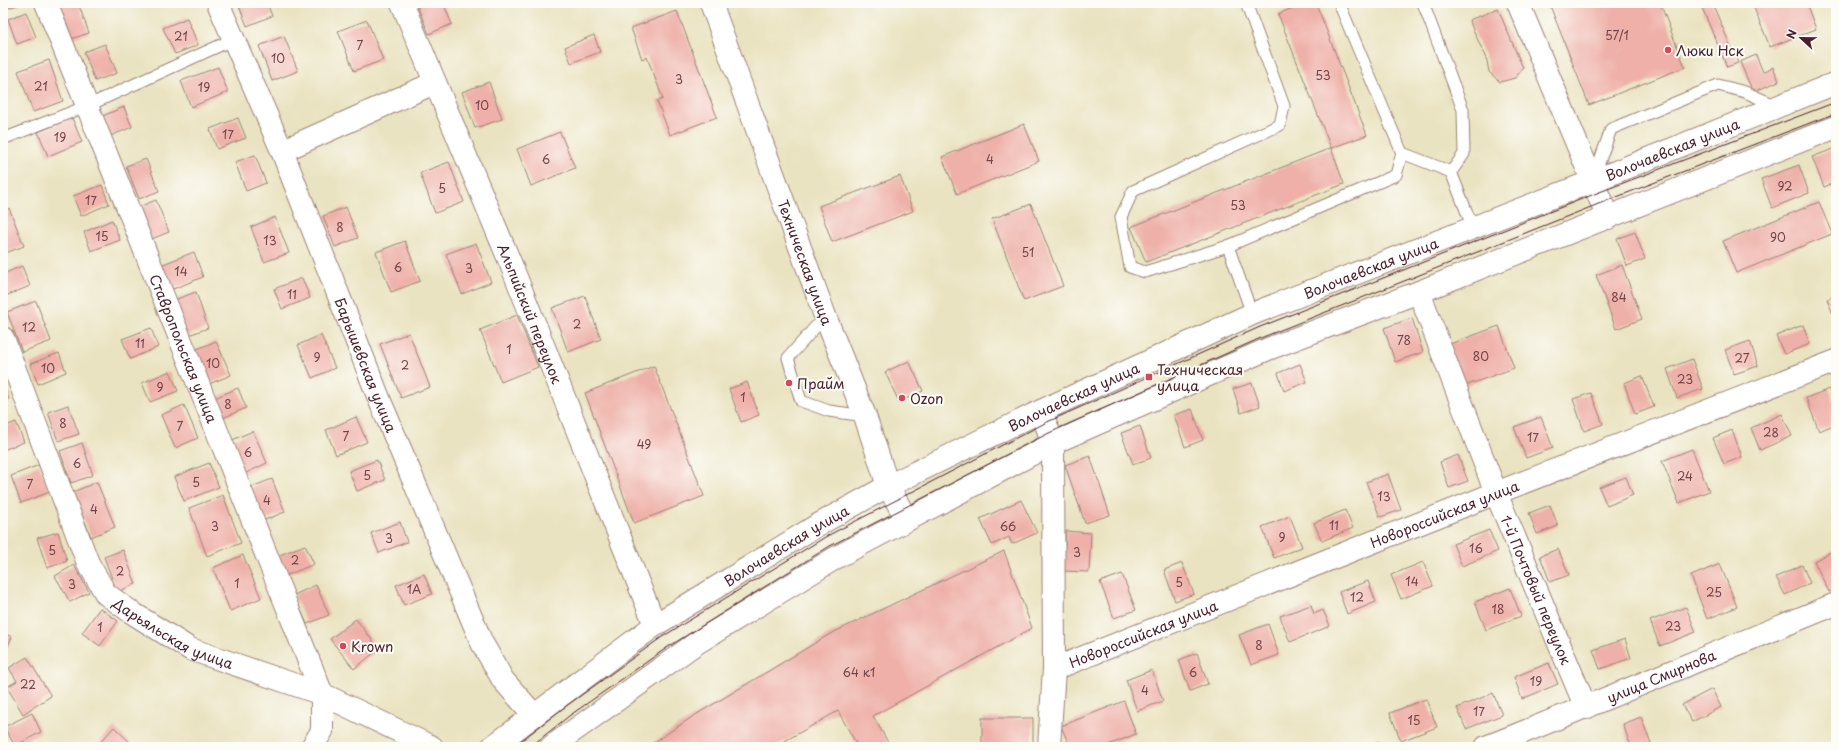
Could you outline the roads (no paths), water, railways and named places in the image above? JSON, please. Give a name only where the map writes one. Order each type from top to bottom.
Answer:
[{"type":"street","name":"Ставропольская улица","points":[[46,3],[322,694]]},
{"type":"street","name":"Барышевская улица","points":[[218,3],[282,151],[380,402],[482,643],[503,680],[534,715]]},
{"type":"street","name":"Альпийский переулок","points":[[402,3],[434,83],[510,262],[655,625]]},
{"type":"street","name":"Техническая улица","points":[[711,3],[825,316],[864,416],[888,486],[906,520]]},
{"type":"street","points":[[1518,3],[1608,218]]},
{"type":"street","points":[[282,151],[434,83]]},
{"type":"street","name":"Волочаевская улица","points":[[492,747],[655,625],[816,526],[888,486],[1041,411],[1252,314],[1593,181],[1836,83]]},
{"type":"street","points":[[551,747],[695,644],[837,557],[1053,443],[1268,349],[1419,292],[1836,127]]},
{"type":"street","name":"1-й Почтовый переулок","points":[[1419,292],[1496,493],[1586,708]]},
{"type":"street","name":"Дарьяльская улица","points":[[3,338],[88,563],[106,594],[131,612],[190,649],[322,694],[432,747]]},
{"type":"street","name":"Новороссийская улица","points":[[1054,669],[1496,493],[1836,361]]},
{"type":"street","points":[[1041,411],[1053,443],[1054,669],[1049,747]]},
{"type":"street","name":"улица Смирнова","points":[[1486,747],[1586,708],[1836,604]]},
{"type":"street","points":[[312,747],[322,731],[322,694]]},
{"type":"lane","points":[[1246,3],[1284,106],[1280,125],[1133,191],[1121,217],[1130,266],[1145,272],[1228,246],[1396,175],[1402,153],[1339,3]]},
{"type":"lane","points":[[1423,3],[1463,110],[1464,154],[1451,172]]},
{"type":"lane","points":[[3,139],[88,106],[234,39]]},
{"type":"lane","points":[[1593,181],[1611,129],[1718,85],[1745,92],[1778,106]]},
{"type":"lane","points":[[1402,153],[1451,172],[1473,228]]},
{"type":"lane","points":[[1228,246],[1252,314]]},
{"type":"lane","points":[[825,316],[788,358],[801,401],[829,411],[864,416]]},
{"type":"tram line","points":[[513,747],[562,709],[662,637],[827,536],[1045,423],[1260,327],[1597,193],[1836,102]]},
{"type":"tram line","points":[[530,747],[569,716],[668,647],[830,546],[1049,433],[1263,337],[1601,203],[1836,113]]},
{"type":"place","name":"Люки Нск","points":[[1668,50]]},
{"type":"place","name":"Техническая улица","points":[[1149,377]]},
{"type":"place","name":"Прайм","points":[[789,383]]},
{"type":"place","name":"Ozon","points":[[902,398]]},
{"type":"place","name":"Krown","points":[[343,646]]}]
